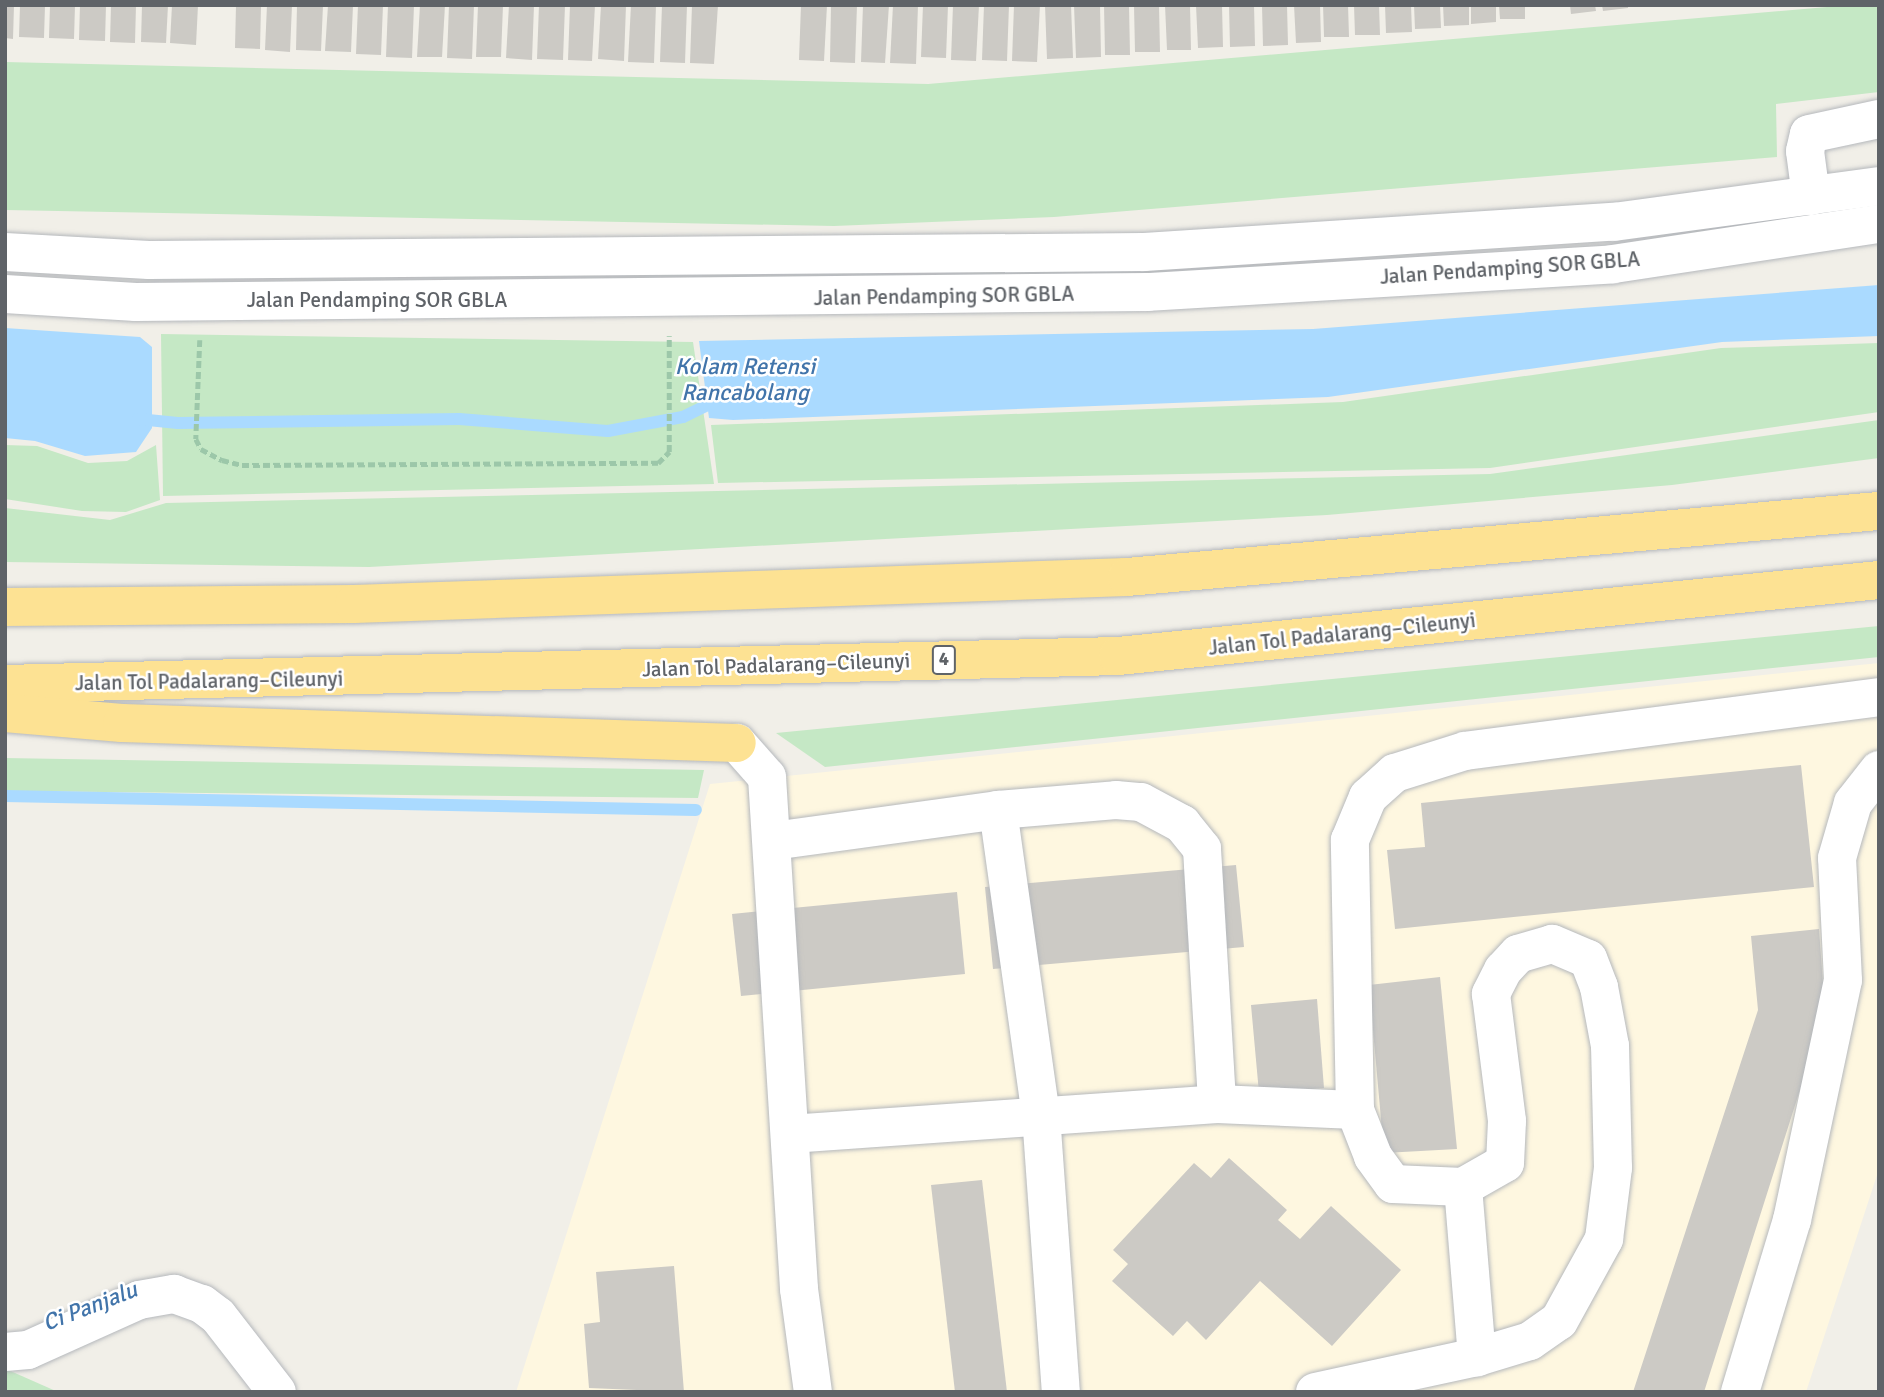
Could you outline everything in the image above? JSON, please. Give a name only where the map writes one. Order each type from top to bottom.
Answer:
[{"type":"highway","points":[[5,607],[368,604],[1127,577],[1879,511]]},
{"type":"highway","name":"Jalan Tol Padalarang–Cileunyi","points":[[5,684],[1118,656],[1879,580]]},
{"type":"highway","points":[[5,713],[122,723],[737,743]]},
{"type":"street","points":[[1811,196],[1805,151],[1809,134],[1879,119]]},
{"type":"street","name":"Jalan Pendamping SOR GBLA","points":[[5,251],[149,260],[867,256],[1158,251],[1614,222],[1879,186]]},
{"type":"street","name":"Jalan Pendamping SOR GBLA","points":[[5,294],[201,301],[874,298],[1148,292],[1613,264],[1879,224]]},
{"type":"street","points":[[867,256],[874,298]]},
{"type":"street","points":[[1315,1392],[1478,1357],[1530,1341],[1559,1321],[1605,1238],[1613,1168],[1612,1086],[1599,987],[1588,959],[1552,944],[1518,954],[1503,970],[1491,994],[1507,1121],[1505,1163],[1463,1187],[1393,1184],[1373,1156],[1355,1110],[1350,839],[1368,797],[1395,773],[1465,751],[1879,697]]},
{"type":"street","points":[[737,743],[767,776],[799,1289],[813,1392]]},
{"type":"street","points":[[1740,1392],[1792,1220],[1843,980],[1837,858],[1853,803],[1879,770]]},
{"type":"street","points":[[773,841],[998,810],[1141,802],[1182,824],[1202,849],[1217,1104]]},
{"type":"street","points":[[998,810],[1041,1115],[1061,1392]]},
{"type":"street","points":[[790,1134],[1217,1104],[1355,1110]]},
{"type":"street","points":[[1463,1187],[1478,1357]]},
{"type":"street","points":[[5,1352],[28,1350],[149,1296],[174,1294],[202,1304],[218,1316],[277,1392]]},
{"type":"path","points":[[201,301],[196,439],[201,449],[242,465],[658,463],[669,452],[669,299]]},
{"type":"shaded area","points":[[1879,663],[1879,1169],[1806,1392],[516,1392],[710,784]]},
{"type":"green space","points":[[1850,5],[1879,5],[1879,92],[1776,104],[1777,157],[1054,217],[834,226],[5,210],[5,62],[928,84]]},
{"type":"green space","points":[[161,334],[693,342],[714,484],[163,496]]},
{"type":"green space","points":[[1879,343],[1879,412],[1490,468],[718,483],[711,425],[1343,402],[1721,348]]},
{"type":"green space","points":[[1879,420],[1879,458],[1672,485],[1327,515],[369,567],[5,562],[5,508],[110,520],[166,503],[1490,474]]},
{"type":"green space","points":[[5,445],[37,446],[88,463],[127,461],[156,445],[160,500],[126,512],[82,511],[5,499]]},
{"type":"green space","points":[[1879,626],[1879,657],[825,767],[776,733]]},
{"type":"green space","points":[[5,758],[704,770],[698,798],[5,791]]},
{"type":"green space","points":[[5,1369],[15,1373],[58,1392],[5,1392]]},
{"type":"water","name":"Kolam Retensi Rancabolang","points":[[1879,285],[1879,336],[1722,342],[1328,397],[733,420],[709,418],[699,341],[1313,329]]},
{"type":"water","points":[[5,328],[140,337],[152,347],[152,428],[136,452],[85,456],[35,441],[5,438]]},
{"type":"building","points":[[5,5],[14,5],[13,39],[5,38]]},
{"type":"building","points":[[20,5],[45,5],[44,38],[19,37]]},
{"type":"building","points":[[50,5],[75,5],[74,39],[49,38]]},
{"type":"building","points":[[80,5],[106,5],[105,41],[79,40]]},
{"type":"building","points":[[111,5],[136,5],[135,43],[110,42]]},
{"type":"building","points":[[142,5],[168,5],[166,43],[141,42]]},
{"type":"building","points":[[172,5],[198,5],[196,45],[170,43]]},
{"type":"building","points":[[236,5],[261,5],[260,49],[235,48]]},
{"type":"building","points":[[267,5],[292,5],[290,52],[265,50]]},
{"type":"building","points":[[297,5],[323,5],[321,51],[296,50]]},
{"type":"building","points":[[328,5],[353,5],[351,52],[325,51]]},
{"type":"building","points":[[358,5],[383,5],[381,55],[356,54]]},
{"type":"building","points":[[388,5],[414,5],[412,58],[386,57]]},
{"type":"building","points":[[420,5],[445,5],[442,57],[417,57]]},
{"type":"building","points":[[449,5],[474,5],[472,59],[447,58]]},
{"type":"building","points":[[478,5],[503,5],[501,57],[476,57]]},
{"type":"building","points":[[509,5],[534,5],[532,60],[506,58]]},
{"type":"building","points":[[539,5],[565,5],[563,60],[537,59]]},
{"type":"building","points":[[570,5],[595,5],[592,61],[568,60]]},
{"type":"building","points":[[601,5],[626,5],[624,61],[598,59]]},
{"type":"building","points":[[631,5],[656,5],[654,63],[628,62]]},
{"type":"building","points":[[662,5],[687,5],[685,63],[660,62]]},
{"type":"building","points":[[692,5],[718,5],[714,64],[690,63]]},
{"type":"building","points":[[801,5],[827,5],[824,61],[799,60]]},
{"type":"building","points":[[831,5],[857,5],[855,63],[830,62]]},
{"type":"building","points":[[863,5],[889,5],[885,63],[861,62]]},
{"type":"building","points":[[893,5],[918,5],[916,64],[890,63]]},
{"type":"building","points":[[923,5],[948,5],[946,58],[921,57]]},
{"type":"building","points":[[953,5],[979,5],[976,61],[951,60]]},
{"type":"building","points":[[984,5],[1009,5],[1007,61],[982,60]]},
{"type":"building","points":[[1014,5],[1040,5],[1037,62],[1012,61]]},
{"type":"building","points":[[1045,5],[1071,5],[1073,58],[1047,59]]},
{"type":"building","points":[[1074,5],[1100,5],[1101,57],[1076,58]]},
{"type":"building","points":[[1104,5],[1129,5],[1130,55],[1105,55]]},
{"type":"building","points":[[1134,5],[1159,5],[1160,52],[1135,52]]},
{"type":"building","points":[[1165,5],[1190,5],[1191,50],[1167,50]]},
{"type":"building","points":[[1196,5],[1222,5],[1223,47],[1198,48]]},
{"type":"building","points":[[1229,5],[1254,5],[1255,46],[1230,47]]},
{"type":"building","points":[[1262,5],[1287,5],[1288,45],[1263,46]]},
{"type":"building","points":[[1294,5],[1320,5],[1321,42],[1296,43]]},
{"type":"building","points":[[1323,5],[1348,5],[1349,37],[1324,37]]},
{"type":"building","points":[[1354,5],[1379,5],[1380,35],[1355,35]]},
{"type":"building","points":[[1385,5],[1411,5],[1412,32],[1386,33]]},
{"type":"building","points":[[1414,5],[1440,5],[1441,28],[1415,29]]},
{"type":"building","points":[[1443,5],[1469,5],[1469,25],[1444,26]]},
{"type":"building","points":[[1471,5],[1496,5],[1496,22],[1471,24]]},
{"type":"building","points":[[1499,5],[1525,5],[1525,19],[1500,19]]},
{"type":"building","points":[[1570,5],[1595,5],[1596,11],[1571,14]]},
{"type":"building","points":[[1602,5],[1628,5],[1628,8],[1603,11]]},
{"type":"building","points":[[1801,765],[1814,887],[1395,929],[1387,850],[1425,847],[1421,803]]},
{"type":"building","points":[[1236,865],[1244,947],[993,969],[985,887]]},
{"type":"building","points":[[957,892],[965,974],[741,996],[732,914]]},
{"type":"building","points":[[1819,929],[1825,1011],[1704,1392],[1633,1392],[1758,1010],[1751,936]]},
{"type":"building","points":[[1440,977],[1457,1149],[1384,1153],[1369,985]]},
{"type":"building","points":[[1317,999],[1324,1088],[1259,1093],[1251,1005]]},
{"type":"building","points":[[1229,1158],[1287,1210],[1278,1220],[1300,1239],[1331,1206],[1401,1270],[1332,1346],[1260,1281],[1206,1340],[1187,1321],[1173,1336],[1112,1281],[1128,1264],[1113,1250],[1194,1163],[1211,1178]]},
{"type":"building","points":[[982,1180],[1007,1392],[955,1392],[931,1185]]},
{"type":"building","points":[[674,1266],[684,1392],[589,1388],[584,1324],[600,1322],[596,1272]]},
{"type":"waterway","points":[[138,419],[178,423],[459,419],[608,431],[683,417],[722,398]]},
{"type":"waterway","points":[[5,796],[696,810]]},
{"type":"water label","name":"Ci Panjalu","points":[[90,1307]]}]
